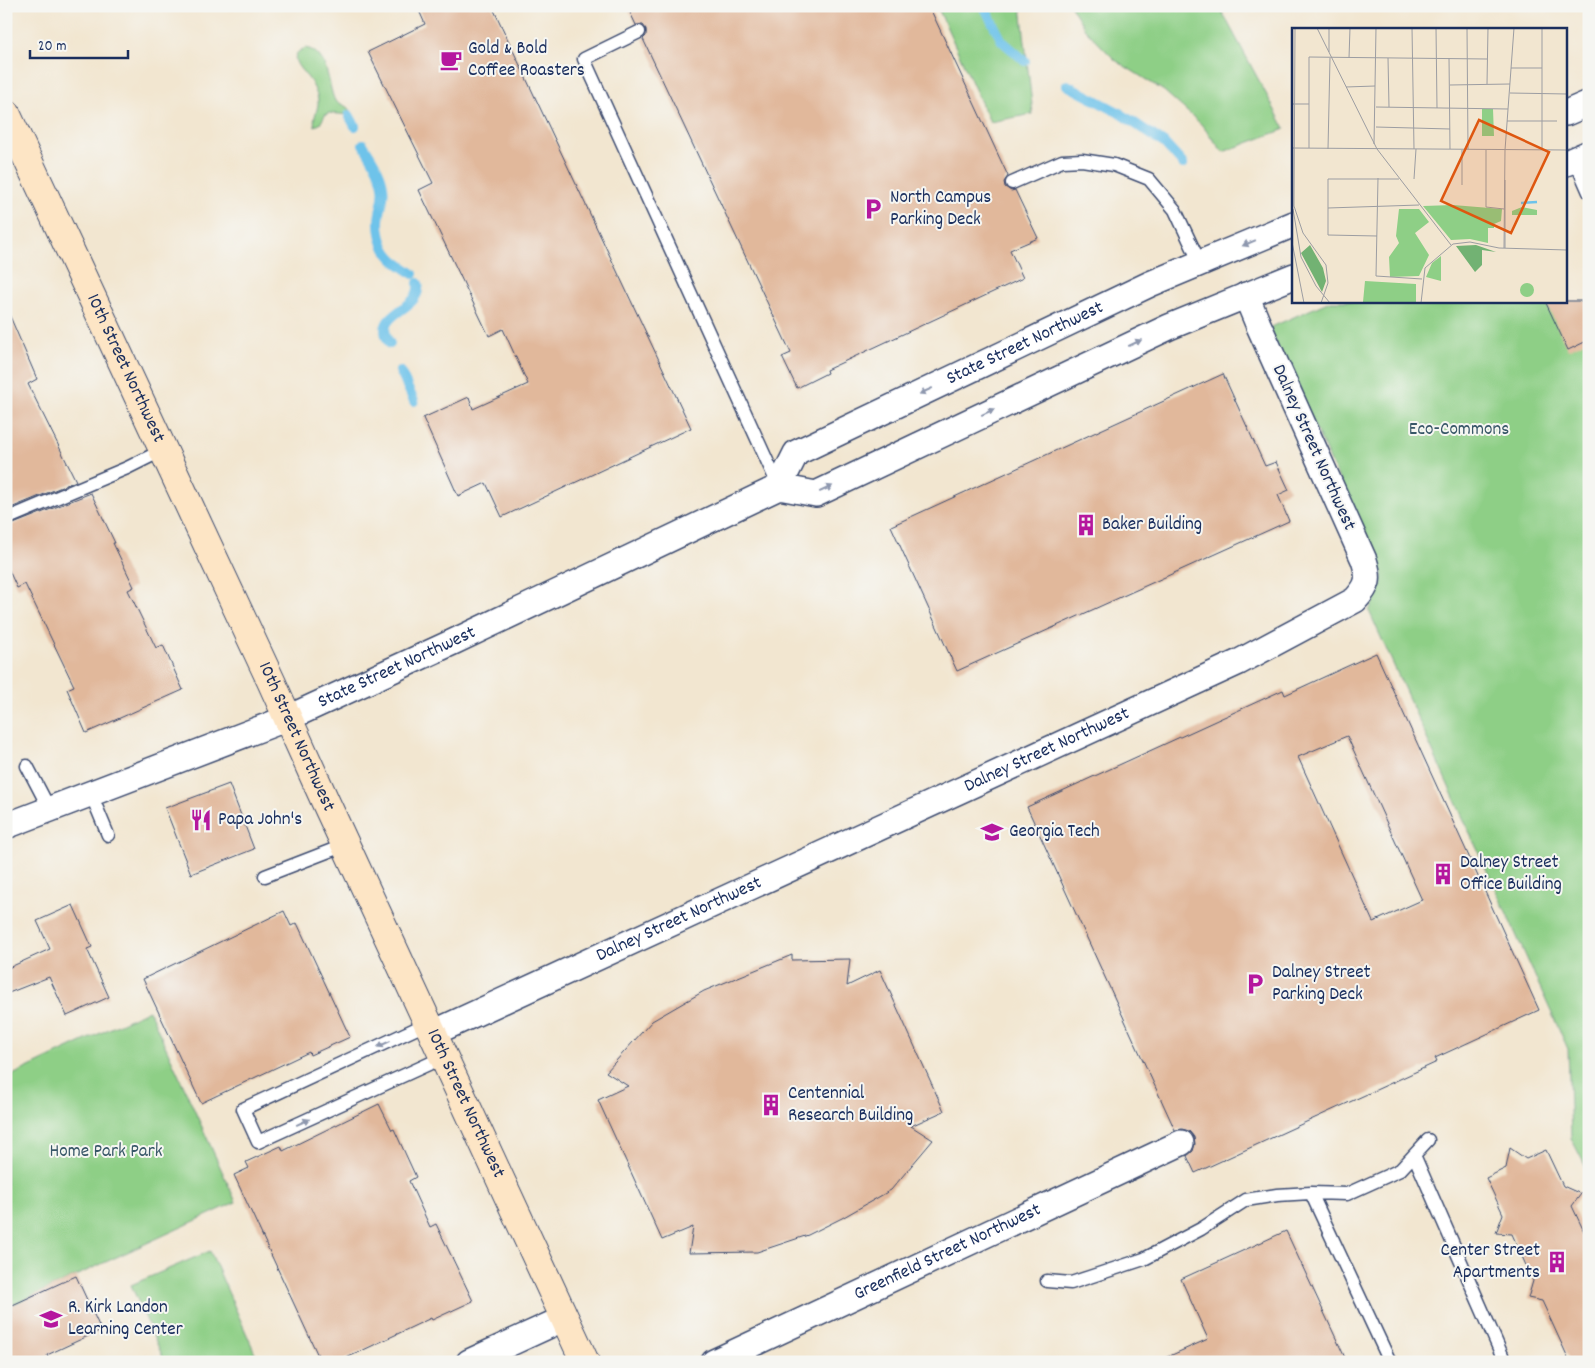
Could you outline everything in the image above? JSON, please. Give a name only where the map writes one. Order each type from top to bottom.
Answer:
[{"type":"main road","name":"10th Street Northwest","points":[[10,128],[288,718],[584,1362]]},
{"type":"street","points":[[1568,112],[1589,103]]},
{"type":"street","name":"State Street Northwest","points":[[6,826],[288,718],[453,642],[778,487],[796,453],[1150,284],[1292,225]]},
{"type":"street","points":[[778,487],[816,494],[1169,327],[1292,277]]},
{"type":"street","name":"Dalney Street Northwest","points":[[430,1028],[1239,662],[1355,600],[1365,589],[1368,574],[1364,560],[1246,295]]},
{"type":"street","name":"Greenfield Street Northwest","points":[[714,1362],[1180,1143]]},
{"type":"street","points":[[469,1362],[565,1318]]},
{"type":"lane","points":[[639,32],[584,59],[778,487]]},
{"type":"lane","points":[[1577,159],[1589,192]]},
{"type":"lane","points":[[1012,183],[1062,161],[1082,160],[1114,165],[1149,179],[1175,210],[1200,263]]},
{"type":"lane","points":[[6,519],[127,468],[163,450]]},
{"type":"lane","points":[[27,766],[50,810]]},
{"type":"lane","points":[[91,794],[108,835]]},
{"type":"lane","points":[[265,876],[345,845]]},
{"type":"lane","points":[[430,1028],[243,1109],[258,1142],[444,1058]]},
{"type":"lane","points":[[1046,1281],[1071,1283],[1144,1259],[1201,1229],[1246,1200],[1277,1195],[1311,1193],[1347,1194],[1400,1170],[1428,1140]]},
{"type":"lane","points":[[1414,1155],[1505,1362]]},
{"type":"lane","points":[[1311,1193],[1390,1362]]},
{"type":"green space","points":[[937,6],[1021,6],[1033,114],[990,122]]},
{"type":"green space","points":[[1071,6],[1219,6],[1285,129],[1223,152],[1201,124],[1164,91],[1115,60],[1085,29]]},
{"type":"green space","points":[[306,48],[314,51],[323,62],[335,101],[347,107],[350,111],[349,115],[329,113],[325,115],[320,124],[315,126],[317,97],[311,83],[298,66],[295,58],[296,54]]},
{"type":"green space","name":"Eco-Commons","points":[[1328,302],[1546,302],[1589,340],[1589,1173],[1571,1138],[1568,1049],[1369,611],[1382,585],[1382,572],[1269,328]]},
{"type":"green space","name":"Home Park Park","points":[[149,1010],[236,1202],[6,1308],[6,1078]]},
{"type":"green space","points":[[210,1251],[259,1362],[165,1362],[131,1285]]},
{"type":"building","points":[[417,6],[492,6],[691,428],[502,517],[486,483],[458,496],[423,418],[469,397],[473,409],[528,384],[503,329],[489,336],[419,190],[433,183],[368,52],[425,24]]},
{"type":"building","name":"North Campus Parking Deck","points":[[627,6],[929,6],[1008,176],[1004,182],[1005,187],[1011,191],[1015,190],[1038,238],[1010,250],[1023,278],[826,370],[827,373],[797,388],[782,357],[791,353],[643,39],[646,36],[646,29],[643,25],[636,25]]},
{"type":"building","points":[[1589,301],[1589,340],[1568,350],[1545,302]]},
{"type":"building","points":[[6,307],[37,379],[28,384],[76,481],[6,510]]},
{"type":"building","name":"Baker Building","points":[[1223,374],[1265,466],[1276,462],[1289,490],[1278,495],[1289,521],[957,671],[891,526]]},
{"type":"building","points":[[91,493],[134,587],[128,590],[156,648],[163,645],[183,690],[86,733],[67,689],[74,686],[25,584],[17,588],[6,564],[6,527]]},
{"type":"building","name":"Dalney Street Parking Deck","points":[[1376,653],[1539,1010],[1435,1058],[1437,1062],[1195,1173],[1187,1156],[1193,1151],[1194,1137],[1189,1131],[1175,1130],[1027,807],[1283,690],[1285,695]],"holes":[[[1347,736],[1422,900],[1373,922],[1298,757]]]},
{"type":"building","points":[[229,784],[254,849],[191,874],[165,808]]},
{"type":"building","points":[[73,905],[92,947],[87,949],[109,997],[67,1016],[49,977],[6,994],[6,969],[50,949],[37,921]]},
{"type":"building","points":[[284,911],[291,926],[297,923],[350,1037],[310,1055],[309,1052],[201,1103],[143,979]]},
{"type":"building","name":"Centennial Research Building","points":[[792,955],[792,960],[850,959],[847,986],[880,970],[944,1111],[911,1126],[933,1140],[891,1190],[842,1218],[808,1235],[757,1252],[689,1253],[693,1227],[662,1240],[598,1100],[628,1086],[606,1072],[652,1021],[704,991]]},
{"type":"building","points":[[379,1104],[392,1130],[394,1129],[416,1177],[409,1181],[430,1227],[436,1224],[473,1301],[432,1320],[431,1318],[338,1362],[321,1362],[234,1175],[249,1168],[246,1162],[281,1146],[283,1151]]},
{"type":"building","name":"Center Street Apartments","points":[[1510,1148],[1526,1159],[1546,1150],[1563,1186],[1581,1194],[1572,1206],[1589,1242],[1589,1362],[1570,1362],[1542,1301],[1528,1298],[1533,1281],[1512,1234],[1496,1233],[1503,1214],[1486,1178],[1506,1168]]},
{"type":"building","points":[[1286,1231],[1347,1362],[1156,1362],[1208,1339],[1181,1279]]},
{"type":"building","name":"R. Kirk Landon Learning Center","points":[[76,1276],[101,1330],[47,1355],[50,1362],[6,1362],[6,1308]]},
{"type":"waterway","points":[[984,6],[1002,41],[1025,61]]},
{"type":"waterway","points":[[1067,85],[1118,112],[1164,143],[1183,164]]},
{"type":"waterway","points":[[349,115],[355,126]]},
{"type":"waterway","points":[[363,144],[378,169],[382,180],[383,196],[379,224],[382,242],[393,259],[413,274]]},
{"type":"waterway","points":[[390,344],[385,333],[386,325],[391,318],[413,300],[417,293],[418,283]]},
{"type":"waterway","points":[[400,371],[414,401]]},
{"type":"place","name":"Gold & Bold Coffee Roasters","points":[[451,60]]},
{"type":"place","name":"North Campus Parking Deck","points":[[873,209]]},
{"type":"place","name":"Baker Building","points":[[1086,525]]},
{"type":"place","name":"Papa John's","points":[[201,820]]},
{"type":"place","name":"Georgia Tech","points":[[992,832]]},
{"type":"place","name":"Dalney Street Office Building","points":[[1443,874]]},
{"type":"place","name":"Dalney Street Parking Deck","points":[[1255,984]]},
{"type":"place","name":"Centennial Research Building","points":[[771,1105]]},
{"type":"place","name":"Center Street Apartments","points":[[1557,1262]]},
{"type":"place","name":"R. Kirk Landon Learning Center","points":[[51,1319]]}]
